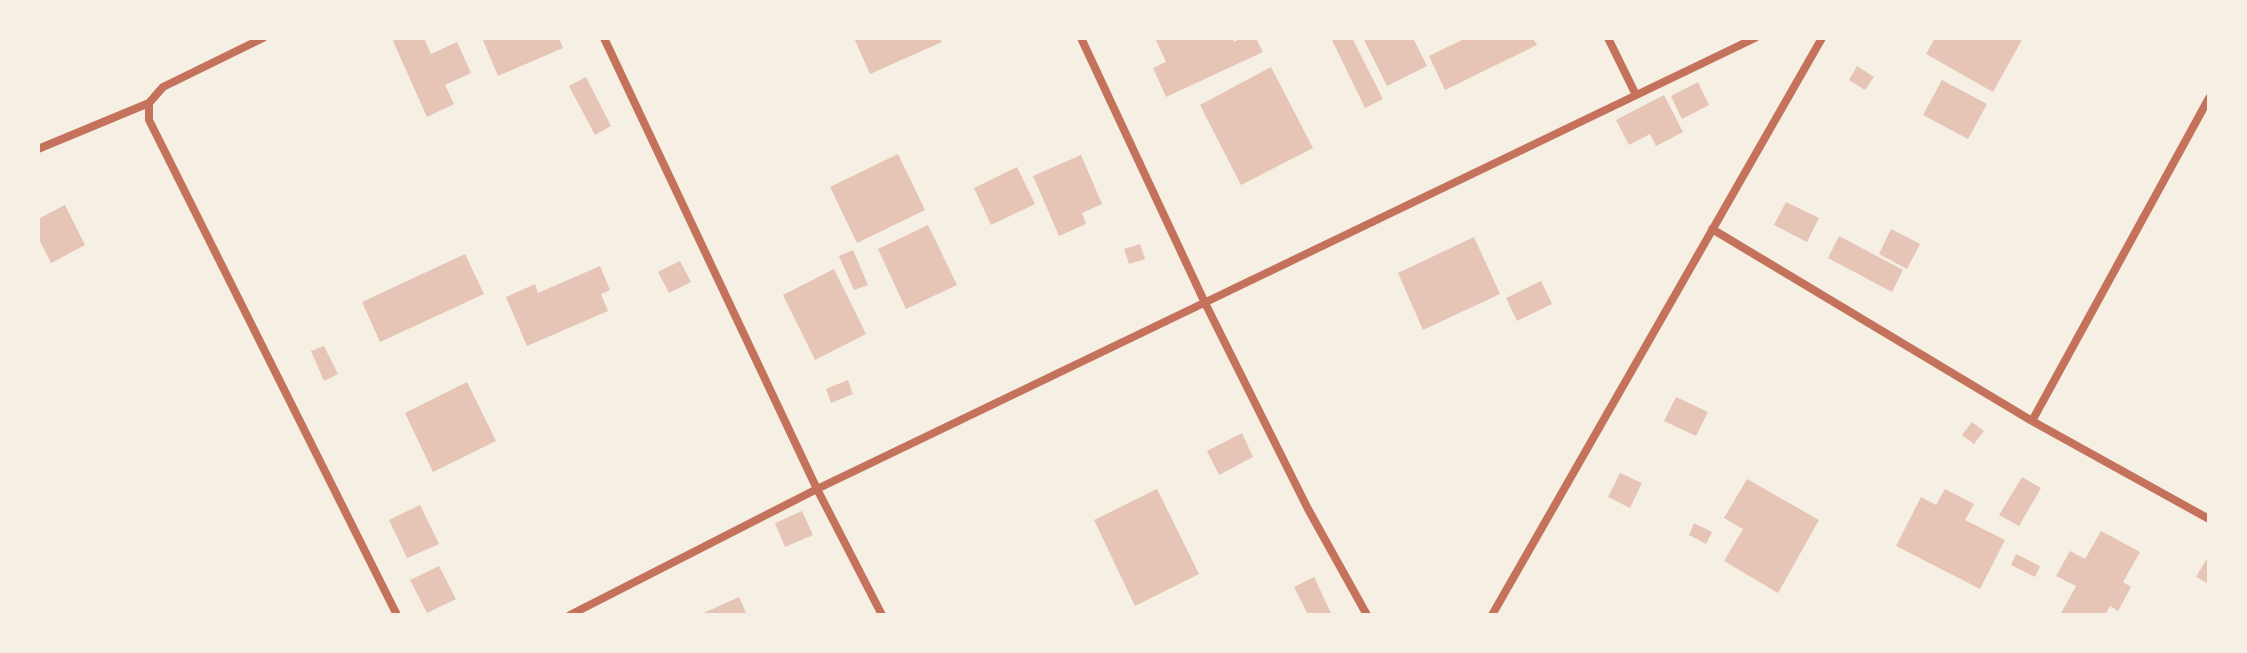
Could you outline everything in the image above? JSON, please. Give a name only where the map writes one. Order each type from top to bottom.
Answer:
[{"type":"street","points":[[38,149],[149,103],[163,87],[263,38]]},
{"type":"street","points":[[604,38],[817,489],[882,615]]},
{"type":"street","points":[[1081,38],[1205,303],[1308,509],[1367,615]]},
{"type":"street","points":[[1608,38],[1636,95]]},
{"type":"street","points":[[570,615],[817,489],[1755,38]]},
{"type":"street","points":[[1492,615],[1822,38]]},
{"type":"street","points":[[2032,421],[2209,98]]},
{"type":"street","points":[[149,103],[149,120],[397,615]]},
{"type":"street","points":[[1712,229],[2032,421],[2209,519]]},
{"type":"building","points":[[399,38],[424,38],[431,54],[457,42],[471,73],[445,85],[454,104],[427,117],[393,41]]},
{"type":"building","points":[[482,38],[559,38],[563,48],[498,76]]},
{"type":"building","points":[[854,38],[940,38],[942,42],[870,74]]},
{"type":"building","points":[[1155,38],[1233,38],[1234,42],[1242,38],[1256,38],[1263,52],[1166,97],[1153,68],[1166,62]]},
{"type":"building","points":[[1331,38],[1352,38],[1383,99],[1365,108]]},
{"type":"building","points":[[1363,38],[1413,38],[1427,66],[1387,86]]},
{"type":"building","points":[[1466,38],[1533,38],[1537,45],[1445,90],[1429,56]]},
{"type":"building","points":[[1935,38],[2023,38],[1993,92],[1926,54]]},
{"type":"building","points":[[1857,66],[1874,77],[1865,90],[1849,80]]},
{"type":"building","points":[[1271,67],[1313,148],[1241,185],[1200,105]]},
{"type":"building","points":[[586,77],[611,126],[595,135],[569,86]]},
{"type":"building","points":[[1942,80],[1987,104],[1968,139],[1923,115]]},
{"type":"building","points":[[1698,82],[1709,105],[1682,119],[1671,96]]},
{"type":"building","points":[[1664,95],[1683,132],[1656,146],[1650,134],[1629,145],[1616,120]]},
{"type":"building","points":[[898,154],[925,210],[857,243],[830,187]]},
{"type":"building","points":[[1081,155],[1102,204],[1082,213],[1086,224],[1059,236],[1033,176]]},
{"type":"building","points":[[1017,167],[1035,204],[991,225],[974,188]]},
{"type":"building","points":[[1786,202],[1819,218],[1807,242],[1774,225]]},
{"type":"building","points":[[65,205],[85,245],[51,263],[38,237],[38,219]]},
{"type":"building","points":[[928,225],[957,285],[906,309],[878,249]]},
{"type":"building","points":[[1891,229],[1920,244],[1907,269],[1879,254]]},
{"type":"building","points":[[1839,236],[1903,270],[1892,292],[1828,258]]},
{"type":"building","points":[[1474,237],[1500,294],[1423,330],[1398,273]]},
{"type":"building","points":[[1140,244],[1145,259],[1129,264],[1124,249]]},
{"type":"building","points":[[853,250],[868,285],[854,290],[839,256]]},
{"type":"building","points":[[465,254],[484,294],[380,342],[362,302]]},
{"type":"building","points":[[680,261],[691,282],[669,293],[658,272]]},
{"type":"building","points":[[600,266],[610,290],[601,294],[608,311],[527,346],[506,297],[535,284],[538,293]]},
{"type":"building","points":[[834,269],[866,334],[815,360],[783,295]]},
{"type":"building","points":[[1541,281],[1552,304],[1517,321],[1506,298]]},
{"type":"building","points":[[324,346],[338,374],[324,381],[311,351]]},
{"type":"building","points":[[848,380],[853,394],[831,403],[826,389]]},
{"type":"building","points":[[467,382],[496,441],[433,472],[405,413]]},
{"type":"building","points":[[1676,397],[1708,412],[1696,436],[1664,421]]},
{"type":"building","points":[[1972,422],[1984,431],[1974,444],[1962,435]]},
{"type":"building","points":[[1242,433],[1253,457],[1219,475],[1207,451]]},
{"type":"building","points":[[1620,473],[1642,483],[1630,508],[1608,497]]},
{"type":"building","points":[[2022,477],[2041,488],[2019,526],[1999,515]]},
{"type":"building","points":[[1747,479],[1819,520],[1778,593],[1724,561],[1743,529],[1724,518]]},
{"type":"building","points":[[1157,489],[1199,574],[1135,606],[1094,520]]},
{"type":"building","points":[[1945,489],[1974,504],[1965,520],[2005,540],[1980,589],[1896,546],[1921,497],[1936,505]]},
{"type":"building","points":[[420,505],[439,544],[407,558],[389,520]]},
{"type":"building","points":[[802,511],[813,535],[785,547],[775,523]]},
{"type":"building","points":[[1694,523],[1712,532],[1706,544],[1689,535]]},
{"type":"building","points":[[2101,531],[2140,552],[2123,582],[2131,587],[2118,611],[2110,606],[2105,615],[2060,615],[2076,586],[2056,576],[2070,551],[2085,559]]},
{"type":"building","points":[[2016,554],[2040,566],[2035,577],[2011,565]]},
{"type":"building","points":[[2209,555],[2209,584],[2196,577]]},
{"type":"building","points":[[439,566],[456,599],[427,613],[410,580]]},
{"type":"building","points":[[1314,577],[1332,615],[1308,615],[1294,587]]},
{"type":"building","points":[[739,597],[747,615],[699,615]]}]
